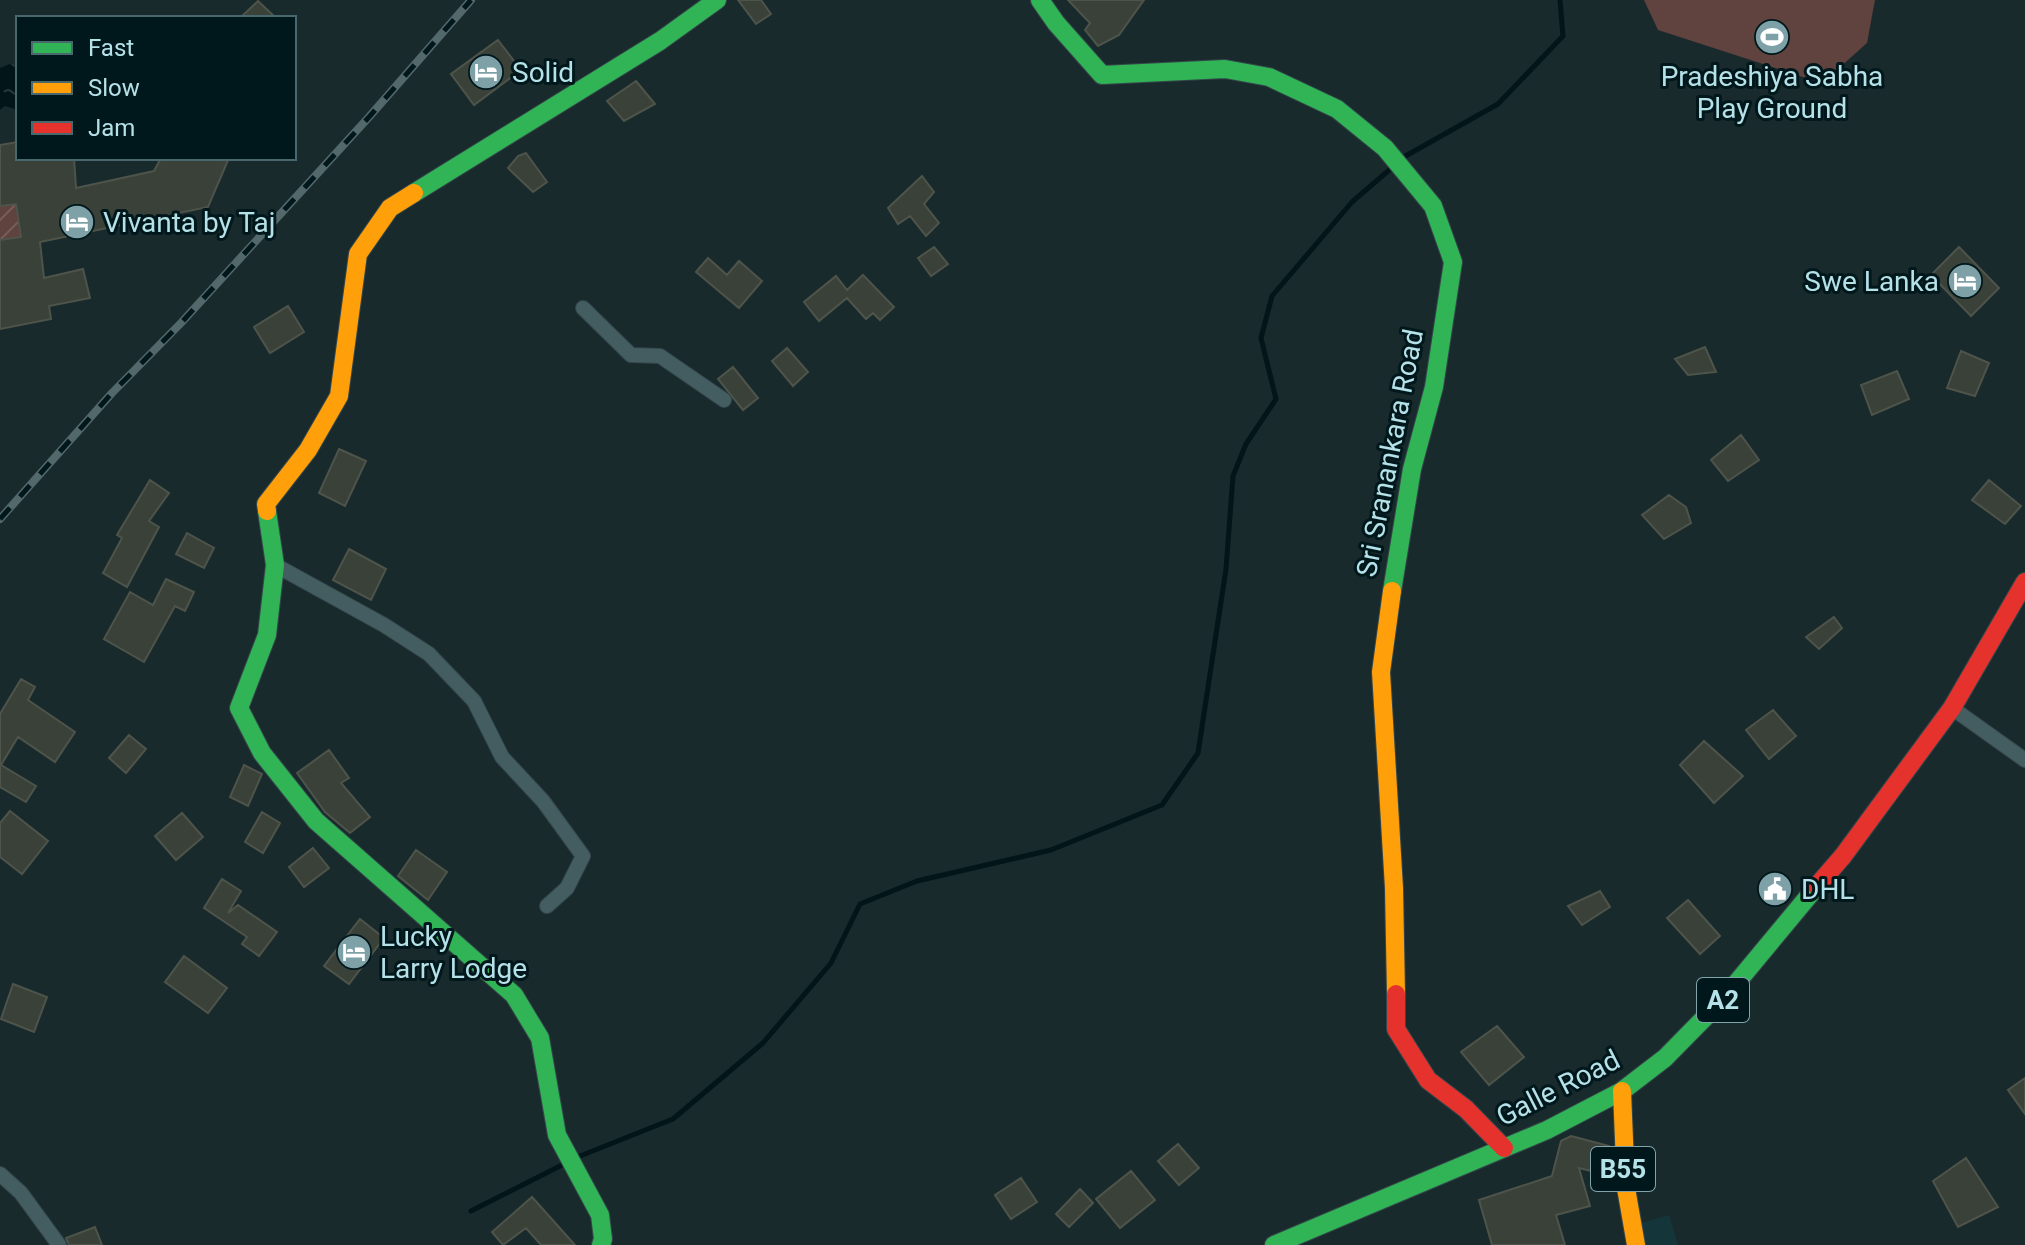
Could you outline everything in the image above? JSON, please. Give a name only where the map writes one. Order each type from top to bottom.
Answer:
[{"type":"main road","points":[[601,1245],[600,1215],[557,1135],[540,1038],[514,995],[316,821],[262,753],[239,708],[267,635],[275,565],[266,504],[308,450],[339,396],[358,254],[390,208],[660,41],[717,0]]},
{"type":"main road","name":"Sri Sranankara Road","points":[[1040,0],[1102,75],[1225,69],[1269,77],[1337,109],[1385,148],[1433,206],[1453,262],[1434,387],[1412,469],[1401,528],[1381,672],[1394,888],[1396,1029],[1428,1080],[1466,1109],[1504,1148]]},
{"type":"main road","name":"Galle Road","points":[[1274,1245],[1560,1124],[1622,1091],[1665,1058],[1724,998],[1843,856],[1952,708],[2025,582]]},
{"type":"main road","name":"B55","points":[[1622,1091],[1623,1177],[1628,1217],[1636,1245]]},
{"type":"street","points":[[583,308],[631,355],[660,356],[724,400]]},
{"type":"street","points":[[275,565],[384,625],[429,654],[474,701],[502,757],[543,801],[583,856],[567,888],[547,906]]},
{"type":"street","points":[[1952,708],[2025,760]]},
{"type":"street","points":[[0,1174],[21,1193],[59,1245]]},
{"type":"shaded area","name":"Pradeshiya Sabha Play Ground","points":[[1644,0],[1875,0],[1867,43],[1839,68],[1812,80],[1658,30]]},
{"type":"shaded area","points":[[16,204],[21,237],[0,240],[0,206]]},
{"type":"shaded area","points":[[1669,1215],[1678,1245],[1646,1245],[1640,1223]]},
{"type":"water","points":[[16,64],[16,109],[5,106],[0,110],[0,68]]},
{"type":"building","points":[[738,0],[761,0],[771,14],[756,24]]},
{"type":"building","points":[[1068,0],[1144,0],[1119,35],[1098,46],[1085,30],[1090,23]]},
{"type":"building","points":[[258,1],[274,16],[242,16]]},
{"type":"building","name":"Solid","points":[[498,40],[521,70],[474,105],[451,74]]},
{"type":"building","points":[[636,81],[655,104],[624,121],[607,101]]},
{"type":"building","name":"Vivanta by Taj","points":[[16,142],[16,160],[74,160],[76,188],[154,171],[160,160],[228,160],[208,207],[40,242],[44,278],[83,269],[90,298],[49,306],[51,319],[0,329],[0,240],[21,237],[16,204],[0,206],[0,145]]},
{"type":"building","points":[[526,153],[547,182],[533,192],[508,168],[518,156]]},
{"type":"building","points":[[922,176],[934,192],[924,204],[939,223],[926,236],[910,216],[898,224],[888,208]]},
{"type":"building","points":[[934,247],[948,264],[931,276],[918,258]]},
{"type":"building","name":"Swe Lanka","points":[[1959,247],[1999,288],[1971,316],[1931,275]]},
{"type":"building","points":[[708,258],[727,275],[739,261],[762,281],[739,308],[696,272]]},
{"type":"building","points":[[863,275],[894,307],[880,320],[873,313],[866,319],[847,298],[819,321],[804,302],[836,276],[847,290]]},
{"type":"building","points":[[288,306],[304,332],[270,353],[254,327]]},
{"type":"building","points":[[1705,347],[1716,372],[1688,375],[1675,359]]},
{"type":"building","points":[[787,348],[808,372],[793,386],[772,361]]},
{"type":"building","points":[[1961,351],[1989,363],[1975,396],[1947,388]]},
{"type":"building","points":[[733,367],[758,398],[743,410],[718,379]]},
{"type":"building","points":[[1897,371],[1909,399],[1872,415],[1861,385]]},
{"type":"building","points":[[1741,435],[1759,460],[1728,481],[1711,460]]},
{"type":"building","points":[[339,449],[366,461],[345,506],[319,493]]},
{"type":"building","points":[[150,480],[169,493],[149,521],[159,527],[127,587],[103,573],[122,538],[117,535]]},
{"type":"building","points":[[1989,480],[2021,506],[2005,524],[1972,500]]},
{"type":"building","points":[[1669,495],[1686,507],[1691,523],[1664,539],[1642,515]]},
{"type":"building","points":[[187,533],[214,548],[204,568],[176,554]]},
{"type":"building","points":[[349,549],[386,569],[371,600],[333,580]]},
{"type":"building","points":[[166,579],[194,592],[185,611],[175,606],[144,662],[104,639],[130,592],[153,605]]},
{"type":"building","points":[[1834,617],[1842,628],[1819,649],[1806,637]]},
{"type":"building","points":[[21,679],[35,687],[28,700],[75,732],[55,762],[18,737],[1,765],[36,786],[26,802],[0,787],[0,714]]},
{"type":"building","points":[[1773,710],[1796,736],[1769,759],[1746,730]]},
{"type":"building","points":[[129,735],[146,749],[126,773],[109,758]]},
{"type":"building","points":[[1704,741],[1743,776],[1714,803],[1680,765]]},
{"type":"building","points":[[329,750],[349,778],[341,783],[370,817],[350,833],[325,812],[297,773]]},
{"type":"building","points":[[244,765],[262,774],[248,806],[230,797]]},
{"type":"building","points":[[10,811],[48,841],[22,874],[0,857],[0,823]]},
{"type":"building","points":[[262,812],[280,823],[263,853],[245,842]]},
{"type":"building","points":[[182,813],[203,837],[176,860],[155,836]]},
{"type":"building","points":[[313,848],[329,868],[304,887],[289,867]]},
{"type":"building","points":[[416,850],[447,872],[428,900],[398,876]]},
{"type":"building","points":[[222,879],[241,891],[228,913],[238,905],[277,932],[259,956],[242,944],[247,937],[204,908]]},
{"type":"building","points":[[1600,891],[1610,907],[1582,925],[1568,906]]},
{"type":"building","points":[[1688,900],[1720,936],[1700,954],[1667,918]]},
{"type":"building","name":"Lucky Larry Lodge","points":[[360,919],[384,938],[349,984],[324,966]]},
{"type":"building","points":[[184,956],[227,988],[208,1013],[165,982]]},
{"type":"building","points":[[13,984],[47,997],[34,1032],[1,1019]]},
{"type":"building","points":[[1497,1026],[1524,1057],[1489,1085],[1461,1052]]},
{"type":"building","points":[[2025,1078],[2025,1114],[2008,1090]]},
{"type":"building","points":[[1571,1136],[1609,1146],[1609,1155],[1604,1174],[1579,1168],[1590,1206],[1556,1215],[1565,1245],[1492,1245],[1479,1200],[1552,1176],[1561,1141]]},
{"type":"building","points":[[1178,1144],[1199,1168],[1179,1185],[1158,1161]]},
{"type":"building","points":[[1966,1158],[1998,1207],[1958,1227],[1933,1181]]},
{"type":"building","points":[[1131,1171],[1155,1200],[1120,1228],[1096,1199]]},
{"type":"building","points":[[1021,1178],[1037,1202],[1011,1219],[995,1195]]},
{"type":"building","points":[[1080,1189],[1093,1203],[1069,1227],[1056,1214]]},
{"type":"building","points":[[532,1197],[575,1245],[541,1245],[526,1228],[503,1245],[492,1232]]},
{"type":"building","points":[[95,1227],[102,1245],[69,1245],[66,1238]]},
{"type":"waterway","points":[[1402,158],[1498,104],[1563,36],[1560,0]]},
{"type":"waterway","points":[[575,1158],[673,1119],[763,1043],[831,963],[860,904],[917,881],[1051,850],[1162,805],[1198,753],[1226,569],[1233,476],[1246,444],[1276,399],[1261,338],[1272,296],[1352,202],[1395,165]]},
{"type":"waterway","points":[[471,1211],[566,1163]]},
{"type":"railway","points":[[0,519],[112,393],[181,323],[369,117],[471,0]]},
{"type":"traffic: fast","points":[[414,193],[660,41],[717,0]]},
{"type":"traffic: fast","points":[[1040,0],[1102,75],[1225,69],[1269,77],[1337,109],[1385,148],[1433,206],[1453,262],[1434,387],[1412,469],[1392,591]]},
{"type":"traffic: fast","points":[[267,511],[275,565],[267,635],[239,708],[262,753],[316,821],[514,995],[540,1038],[557,1135],[600,1215],[601,1245]]},
{"type":"traffic: fast","points":[[1274,1245],[1547,1130],[1622,1091],[1665,1058],[1724,998],[1817,886]]},
{"type":"traffic: slow","points":[[267,511],[266,504],[308,450],[339,396],[358,254],[390,208],[414,193]]},
{"type":"traffic: slow","points":[[1392,591],[1381,672],[1394,888],[1396,994]]},
{"type":"traffic: slow","points":[[1622,1091],[1626,1188],[1636,1245]]},
{"type":"traffic: jam","points":[[1817,886],[1843,856],[1952,708],[2025,582]]},
{"type":"traffic: jam","points":[[1396,994],[1396,1029],[1428,1080],[1466,1109],[1504,1148]]},
{"type":"place","name":"Pradeshiya Sabha Play Ground","points":[[1772,37]]},
{"type":"place","name":"Solid","points":[[486,72]]},
{"type":"place","name":"Vivanta by Taj","points":[[77,222]]},
{"type":"place","name":"Swe Lanka","points":[[1965,281]]},
{"type":"place","name":"DHL","points":[[1775,889]]},
{"type":"place","name":"Lucky Larry Lodge","points":[[354,952]]}]
